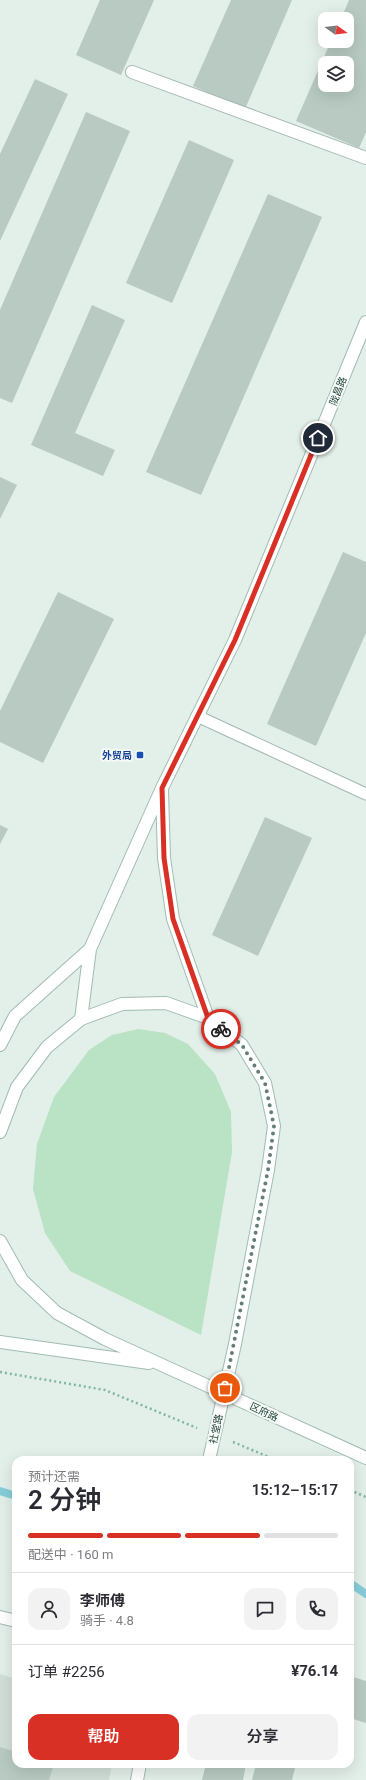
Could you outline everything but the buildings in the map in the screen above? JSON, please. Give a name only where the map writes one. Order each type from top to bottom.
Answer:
[{"type":"main road","points":[[132,72],[366,158]]},
{"type":"main road","name":"陇昌路","points":[[90,949],[162,788],[235,640],[366,322]]},
{"type":"main road","points":[[162,788],[164,858],[173,919],[208,1018]]},
{"type":"main road","points":[[81,1019],[90,949]]},
{"type":"main road","points":[[0,1045],[15,1016],[90,949]]},
{"type":"main road","points":[[0,1132],[16,1087],[47,1047],[81,1019],[122,1004],[166,1003],[208,1018]]},
{"type":"main road","name":"社堂路","points":[[208,1018],[242,1045],[265,1083],[274,1126],[268,1170],[235,1344],[210,1456]]},
{"type":"main road","name":"区府路","points":[[0,1241],[22,1280],[57,1313],[104,1339],[366,1458]]},
{"type":"main road","points":[[0,1342],[162,1365]]},
{"type":"main road","points":[[0,1617],[12,1620]]},
{"type":"main road","points":[[136,1780],[139,1768]]},
{"type":"lane","points":[[198,716],[366,794]]},
{"type":"path","points":[[0,1372],[105,1390],[198,1428]]},
{"type":"path","points":[[226,1440],[266,1456]]},
{"type":"path","points":[[354,1492],[366,1497]]},
{"type":"shaded area","points":[[0,1674],[12,1678],[12,1768],[111,1768],[109,1780],[0,1780]]},
{"type":"green space","points":[[138,1029],[165,1033],[188,1044],[215,1074],[231,1112],[232,1152],[201,1335],[70,1271],[45,1233],[33,1189],[37,1144],[54,1097],[89,1050],[112,1035]]},
{"type":"waterway","points":[[0,1491],[12,1495]]},
{"type":"waterway","points":[[354,1586],[366,1594]]},
{"type":"way so far","points":[[221,1029],[242,1045],[265,1083],[274,1126],[268,1170],[235,1344],[225,1388]]},
{"type":"place","name":"外贸局","points":[[140,755]]},
{"type":"route","points":[[221,1029],[208,1018],[173,919],[164,858],[162,788],[235,640],[318,438]]}]
